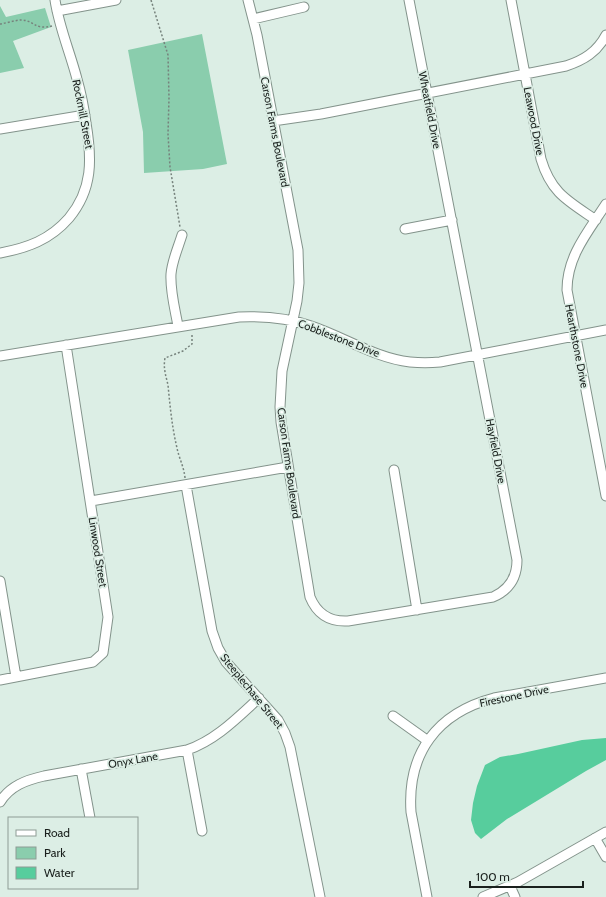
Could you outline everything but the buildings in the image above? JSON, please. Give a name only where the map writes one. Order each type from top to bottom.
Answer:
[{"type":"street","name":"Rockmill Street","points":[[0,253],[31,246],[42,240],[63,224],[80,202],[86,189],[91,162],[85,115],[80,90],[56,11],[55,0]]},
{"type":"street","points":[[56,11],[116,0]]},
{"type":"street","name":"Carson Farms Boulevard","points":[[248,0],[298,250],[299,283],[297,301],[282,371],[280,389],[281,422],[310,597],[318,611],[331,620],[339,622],[417,610]]},
{"type":"street","name":"Wheatfield Drive","points":[[409,0],[452,220]]},
{"type":"street","name":"Leawood Drive","points":[[511,0],[541,159],[549,180],[563,198],[596,220]]},
{"type":"street","points":[[253,19],[304,7]]},
{"type":"street","points":[[273,121],[321,114],[566,66],[579,62],[596,49],[606,35]]},
{"type":"street","points":[[0,129],[85,115]]},
{"type":"street","name":"Hearthstone Drive","points":[[606,204],[574,255],[567,279],[569,302],[575,336],[606,496]]},
{"type":"street","points":[[405,229],[452,220]]},
{"type":"street","name":"Hayfield Drive","points":[[417,610],[493,597],[500,594],[511,584],[517,568],[517,560],[452,220]]},
{"type":"street","points":[[178,326],[171,287],[174,260],[182,235]]},
{"type":"street","name":"Cobblestone Drive","points":[[0,356],[239,317],[275,317],[293,320],[312,326],[381,354],[409,362],[424,363],[440,362],[606,330]]},
{"type":"street","name":"Linwood Street","points":[[0,680],[93,662],[103,653],[108,616],[66,345]]},
{"type":"street","points":[[91,501],[288,467]]},
{"type":"street","points":[[394,470],[417,610]]},
{"type":"street","name":"Steeplechase Street","points":[[186,485],[214,637],[226,662],[278,720],[286,733],[320,897]]},
{"type":"street","points":[[0,581],[16,677]]},
{"type":"street","name":"Firestone Drive","points":[[427,897],[411,812],[410,799],[414,772],[421,754],[433,733],[456,714],[477,703],[494,698],[606,678]]},
{"type":"street","name":"Onyx Lane","points":[[0,802],[16,786],[29,780],[187,750],[200,745],[218,734],[259,698]]},
{"type":"street","points":[[393,716],[428,741]]},
{"type":"street","points":[[187,750],[202,831]]},
{"type":"street","points":[[81,769],[90,817]]},
{"type":"street","points":[[483,897],[510,886],[606,832]]},
{"type":"street","points":[[595,838],[606,857]]},
{"type":"street","points":[[510,886],[515,897]]},
{"type":"path","points":[[151,0],[168,55],[168,134],[170,167],[182,235]]},
{"type":"path","points":[[0,24],[22,20],[44,28],[60,24]]},
{"type":"path","points":[[186,485],[170,414],[168,385],[164,366],[165,358],[183,351],[192,344],[191,324]]},
{"type":"green space","points":[[0,6],[6,17],[45,8],[51,27],[13,41],[24,68],[0,73]]},
{"type":"green space","points":[[202,34],[227,164],[203,169],[144,173],[143,132],[128,50]]},
{"type":"water","points":[[606,738],[606,760],[507,819],[481,839],[475,833],[471,820],[473,803],[477,786],[485,765],[500,757],[582,740]]}]
